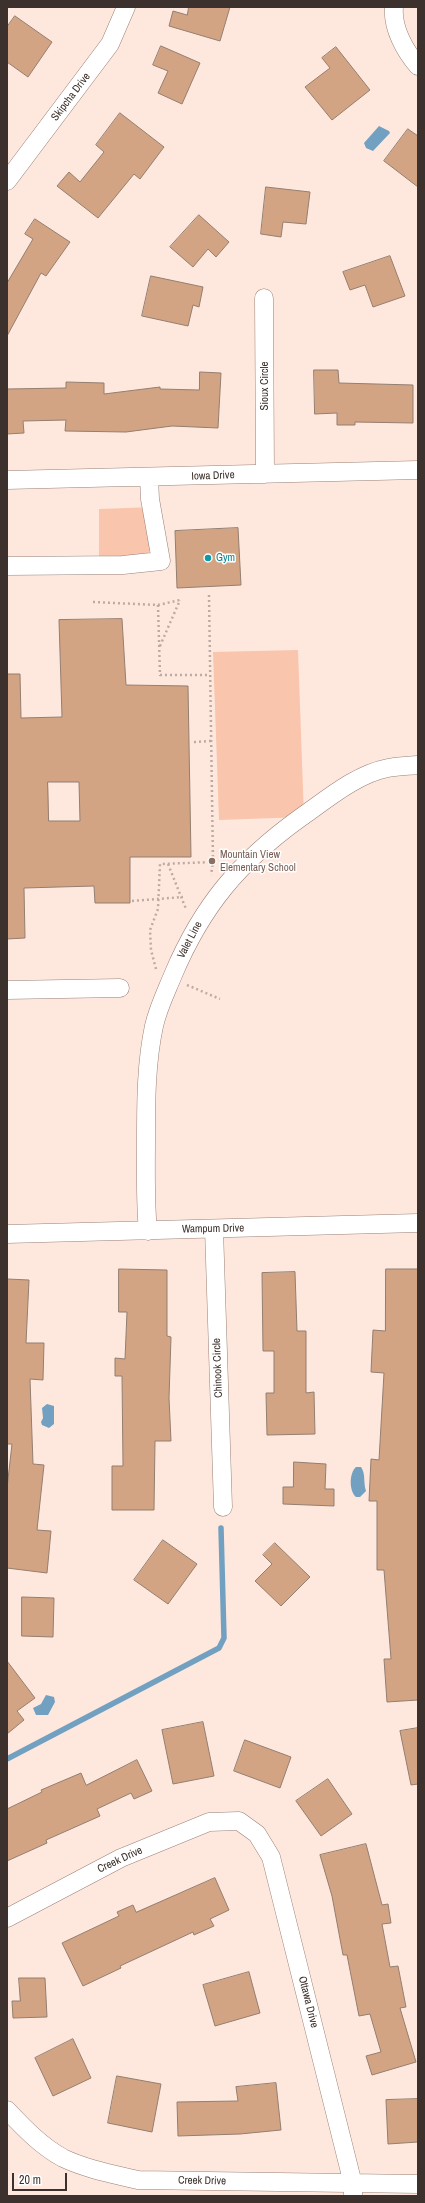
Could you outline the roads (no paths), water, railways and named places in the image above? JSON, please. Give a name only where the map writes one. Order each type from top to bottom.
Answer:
[{"type":"street","name":"Skipcha Drive","points":[[7,181],[110,44],[126,7]]},
{"type":"street","points":[[394,7],[393,17],[406,52],[418,66]]},
{"type":"street","name":"Sioux Circle","points":[[264,298],[265,474]]},
{"type":"street","name":"Iowa Drive","points":[[7,480],[149,478],[418,470]]},
{"type":"street","points":[[7,566],[124,565],[161,561],[150,499],[149,478]]},
{"type":"street","name":"Valet Line","points":[[148,1231],[145,1206],[149,1058],[154,1026],[160,1004],[188,941],[215,898],[242,866],[272,838],[357,780],[387,768],[418,765]]},
{"type":"street","points":[[7,990],[120,988]]},
{"type":"street","name":"Wampum Drive","points":[[7,1234],[418,1223]]},
{"type":"street","name":"Chinook Circle","points":[[214,1229],[223,1507]]},
{"type":"street","name":"Creek Drive","points":[[7,1918],[121,1858],[209,1822],[239,1821]]},
{"type":"street","name":"Ottawa Drive","points":[[239,1821],[257,1834],[271,1858],[353,2190]]},
{"type":"street","name":"Creek Drive","points":[[7,2110],[31,2135],[63,2158],[98,2171],[138,2180],[353,2190],[418,2184]]},
{"type":"water","points":[[379,126],[390,133],[373,151],[366,148],[364,143]]},
{"type":"water","points":[[47,1404],[54,1406],[54,1424],[49,1428],[42,1425],[41,1422],[43,1418],[42,1408]]},
{"type":"water","points":[[356,1467],[361,1467],[364,1475],[366,1491],[360,1497],[356,1497],[351,1486],[352,1473]]},
{"type":"water","points":[[46,1695],[54,1697],[55,1702],[48,1715],[36,1715],[33,1708],[41,1704]]},
{"type":"waterway","points":[[7,1759],[219,1648],[224,1638],[221,1528]]},
{"type":"place","name":"Gym","points":[[208,558]]},
{"type":"place","name":"Mountain View Elementary School","points":[[212,861]]}]
